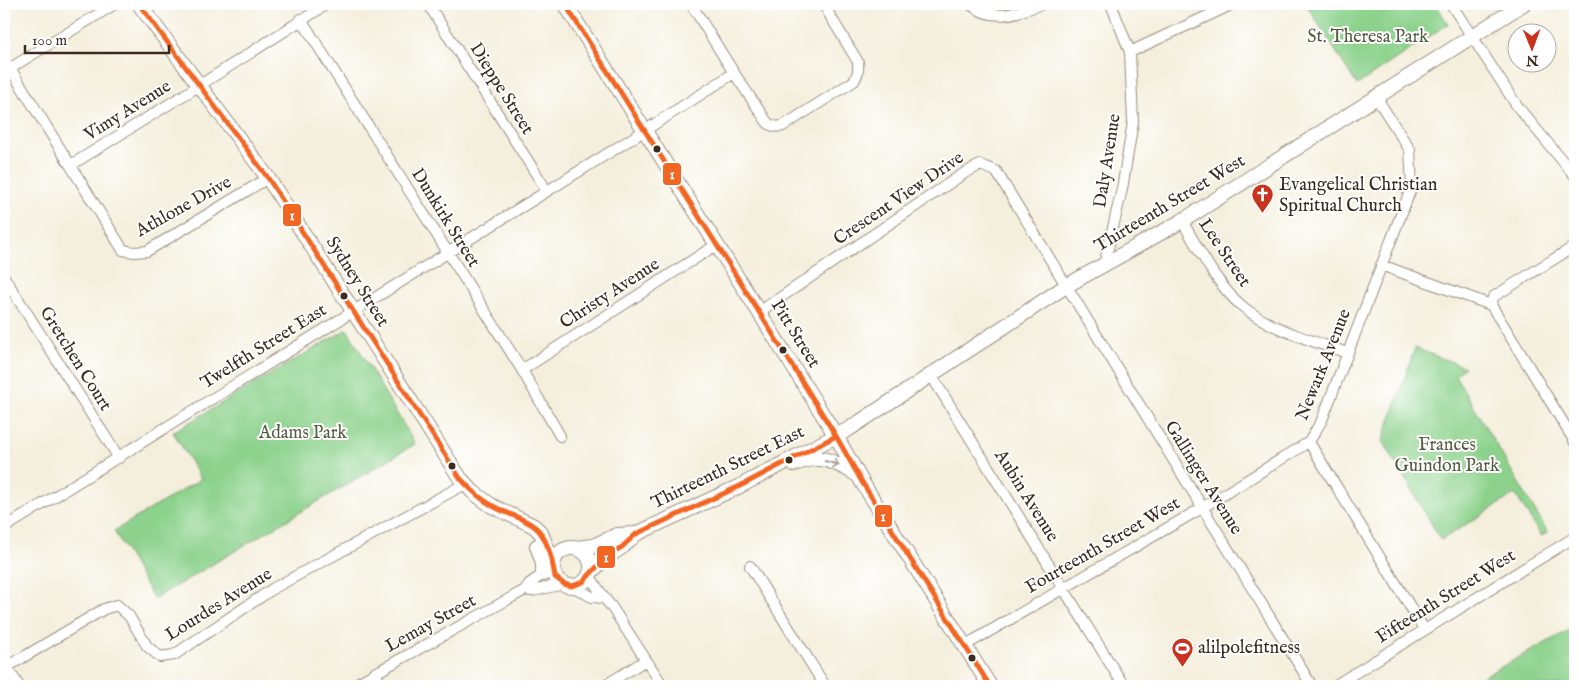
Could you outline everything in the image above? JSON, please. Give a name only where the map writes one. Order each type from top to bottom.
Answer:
[{"type":"street","points":[[7,70],[114,4]]},
{"type":"street","name":"Sydney Street","points":[[139,4],[268,178],[448,462],[473,492],[492,506],[534,526],[541,533],[550,568]]},
{"type":"street","name":"Vimy Avenue","points":[[71,165],[327,4]]},
{"type":"street","name":"Dieppe Street","points":[[428,4],[547,192]]},
{"type":"street","name":"Pitt Street","points":[[565,4],[759,312],[990,686]]},
{"type":"street","points":[[691,4],[767,122],[771,126],[778,127],[783,126],[854,81],[858,76],[858,62],[822,4]]},
{"type":"street","points":[[970,4],[986,14],[1015,14],[1042,4]]},
{"type":"street","name":"Daly Avenue","points":[[1104,266],[1122,189],[1133,122],[1130,52],[1111,4]]},
{"type":"street","points":[[1130,52],[1233,4]]},
{"type":"street","points":[[1451,4],[1517,106],[1575,176]]},
{"type":"street","name":"Thirteenth Street West","points":[[836,436],[1066,286],[1182,221],[1523,4]]},
{"type":"street","name":"Dunkirk Street","points":[[301,19],[522,370],[560,436]]},
{"type":"street","name":"Athlone Drive","points":[[7,70],[71,165],[123,250],[134,252],[147,251],[268,178]]},
{"type":"street","name":"Twelfth Street East","points":[[4,528],[547,192],[734,73]]},
{"type":"street","name":"Newark Avenue","points":[[1376,97],[1410,150],[1412,186],[1322,420],[1308,442],[1424,629]]},
{"type":"street","name":"Crescent View Drive","points":[[759,312],[963,174],[980,165],[996,171],[1066,286]]},
{"type":"street","name":"Lee Street","points":[[1182,221],[1197,248],[1227,292],[1242,307],[1278,328],[1348,353]]},
{"type":"street","name":"Christy Avenue","points":[[522,370],[716,245]]},
{"type":"street","points":[[1491,305],[1493,297],[1575,246]]},
{"type":"street","points":[[1381,265],[1491,305],[1575,442]]},
{"type":"street","name":"Gretchen Court","points":[[4,277],[118,458]]},
{"type":"street","name":"Gallinger Avenue","points":[[1066,286],[1312,686]]},
{"type":"street","name":"Aubin Avenue","points":[[931,375],[1124,686]]},
{"type":"street","name":"Thirteenth Street East","points":[[590,574],[605,558],[622,547],[636,534],[769,471],[836,436]]},
{"type":"street","name":"Fourteenth Street West","points":[[964,646],[1202,508],[1308,442]]},
{"type":"street","points":[[769,471],[815,459],[839,464],[858,475]]},
{"type":"street","name":"Lourdes Avenue","points":[[6,664],[104,609],[117,605],[129,616],[147,646],[160,657],[174,654],[274,588],[465,484]]},
{"type":"street","name":"Thirteenth Street East","points":[[576,548],[593,546],[616,534],[636,534]]},
{"type":"street","name":"Fifteenth Street West","points":[[1334,686],[1575,537]]},
{"type":"street","points":[[568,585],[584,582],[590,574],[591,565],[588,557],[583,551],[576,548],[568,548],[561,552],[555,558],[550,568],[556,576],[568,585],[592,597],[602,598],[611,606],[662,686]]},
{"type":"street","points":[[750,566],[825,686]]},
{"type":"street","name":"Lemay Street","points":[[352,686],[525,590],[529,584],[550,568]]},
{"type":"street","points":[[590,574],[601,591],[602,598]]},
{"type":"street","name":"Lemay Street","points":[[525,590],[532,591],[568,585]]},
{"type":"street","points":[[604,686],[646,660]]},
{"type":"street","points":[[6,664],[19,686]]},
{"type":"street","points":[[374,673],[383,686]]},
{"type":"green space","name":"St. Theresa Park","points":[[1306,4],[1436,4],[1448,24],[1357,85]]},
{"type":"green space","name":"Adams Park","points":[[347,329],[415,444],[154,599],[114,531],[201,479],[173,432]]},
{"type":"green space","name":"Frances Guindon Park","points":[[1415,348],[1465,367],[1455,375],[1548,533],[1541,536],[1515,494],[1441,540],[1383,441]]},
{"type":"green space","points":[[1575,627],[1575,686],[1466,686]]},
{"type":"transit line","name":"1","points":[[139,4],[268,178],[460,478],[475,494],[488,503],[531,524],[540,532],[548,548],[555,577],[564,584],[572,586],[583,582],[605,558],[622,547],[636,534],[740,486],[836,436]]},
{"type":"transit line","name":"1","points":[[565,4],[759,312],[836,436],[862,482],[990,686]]},
{"type":"place","name":"Evangelical Christian Spiritual Church","points":[[1263,214]]},
{"type":"place","name":"alilpolefitness","points":[[1182,667]]}]
